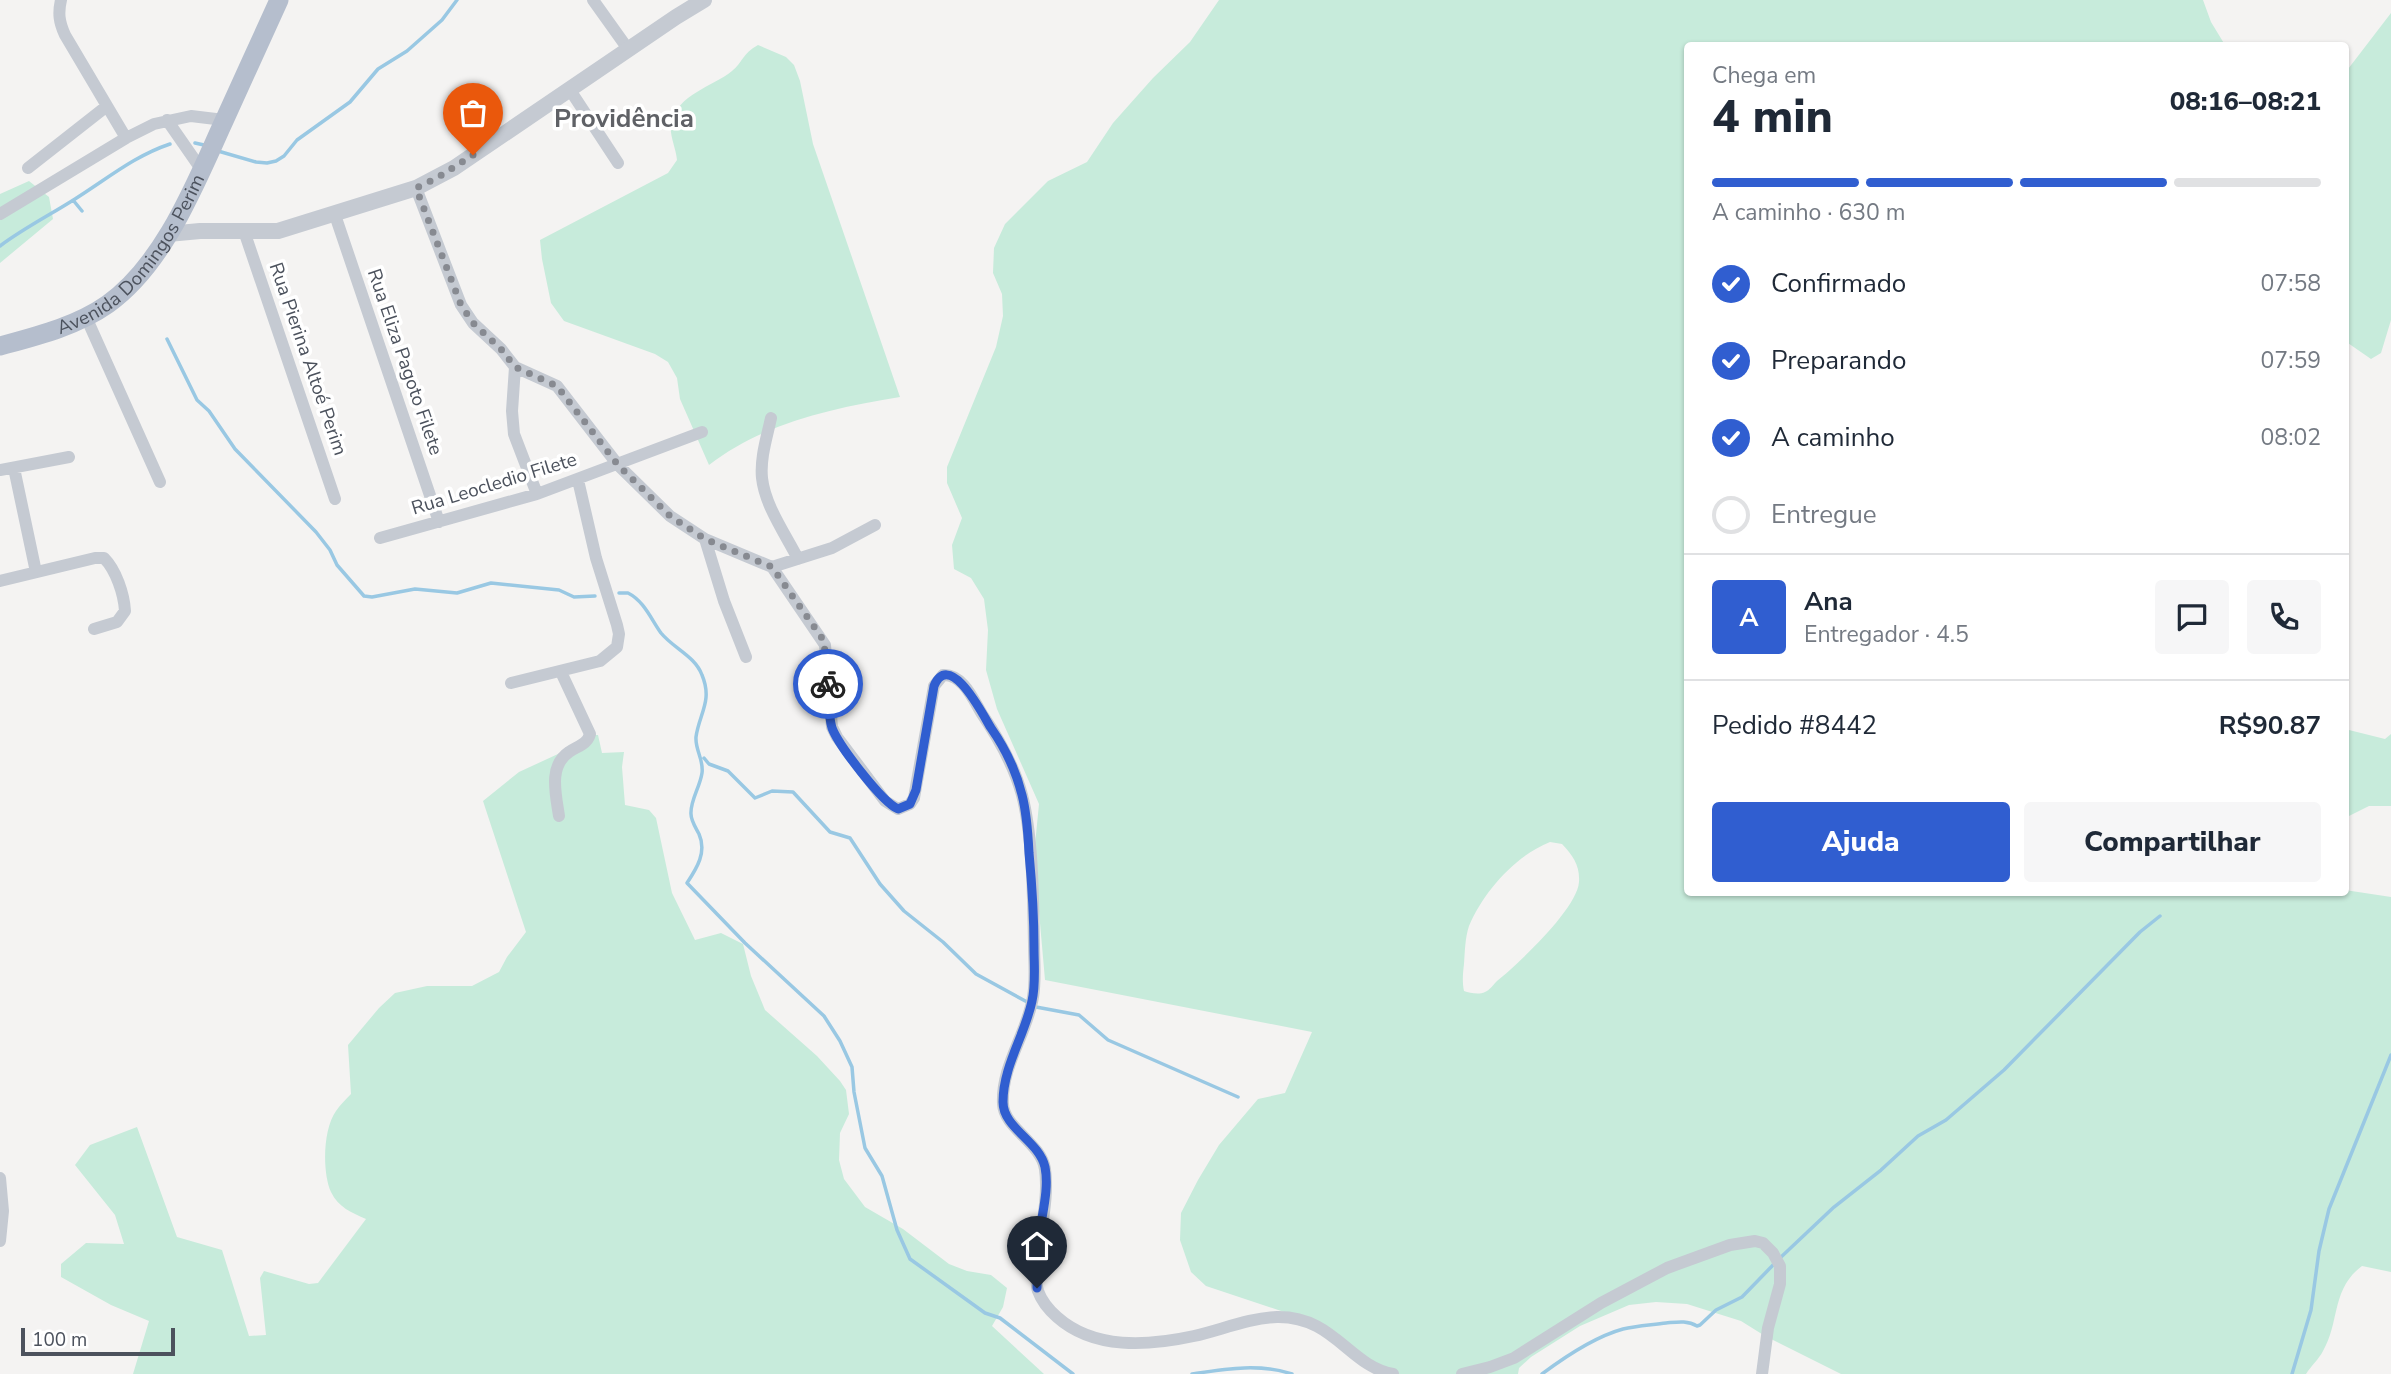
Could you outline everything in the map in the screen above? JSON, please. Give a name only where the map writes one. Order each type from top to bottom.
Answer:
[{"type":"main road","name":"Avenida Domingos Perim","points":[[0,346],[56,330],[86,317],[116,299],[152,260],[169,233],[204,163],[279,0]]},
{"type":"street","points":[[61,0],[60,24],[126,138]]},
{"type":"street","points":[[593,0],[628,49]]},
{"type":"street","points":[[169,233],[278,231],[416,188],[453,168],[704,0]]},
{"type":"street","points":[[570,90],[618,163]]},
{"type":"street","points":[[27,168],[107,106]]},
{"type":"street","points":[[0,214],[126,138],[167,120],[191,116],[221,128]]},
{"type":"street","points":[[167,120],[204,163]]},
{"type":"street","points":[[416,188],[461,305],[473,323],[501,349],[515,367],[557,386],[618,465],[670,516],[705,539],[772,567],[822,638],[832,727],[863,772],[892,806],[904,808],[914,798],[934,686],[943,675],[950,675],[961,682],[996,735],[1013,768],[1027,815],[1034,986],[1023,1035],[1009,1063],[1003,1085],[1003,1105],[1006,1116],[1032,1145],[1045,1166],[1046,1185],[1037,1288],[1042,1301],[1058,1318],[1082,1335],[1115,1343],[1146,1343],[1274,1317],[1297,1318],[1324,1329],[1381,1372],[1393,1374]]},
{"type":"street","name":"Rua Eliza Pagoto Filete","points":[[335,215],[439,522]]},
{"type":"street","name":"Rua Pierina Altoé Perim","points":[[244,232],[335,499]]},
{"type":"street","points":[[86,317],[160,482]]},
{"type":"street","points":[[515,367],[512,411],[514,434],[537,494]]},
{"type":"street","points":[[771,418],[762,461],[762,477],[773,510],[799,559]]},
{"type":"street","name":"Rua Leocledio Filete","points":[[380,538],[537,494],[702,432]]},
{"type":"street","points":[[0,470],[69,457]]},
{"type":"street","points":[[14,468],[36,572]]},
{"type":"street","points":[[511,683],[591,664],[608,657],[617,647],[620,634],[596,558],[578,480]]},
{"type":"street","points":[[772,567],[832,548],[875,525]]},
{"type":"street","points":[[705,539],[724,601],[746,657]]},
{"type":"street","points":[[0,580],[101,557],[107,561],[123,598],[125,611],[117,622],[94,629]]},
{"type":"street","points":[[558,816],[555,790],[557,767],[564,756],[586,742],[590,734],[561,672]]},
{"type":"street","points":[[0,1178],[0,1241]]},
{"type":"street","points":[[1462,1374],[1514,1358],[1601,1303],[1667,1268],[1730,1245],[1755,1241],[1763,1243],[1780,1266],[1780,1284],[1768,1328],[1762,1374]]},
{"type":"green space","points":[[1219,0],[2203,0],[2211,22],[2223,42],[1684,42],[1684,896],[2349,896],[2349,891],[2391,897],[2391,1272],[2362,1266],[2352,1275],[2341,1295],[2328,1340],[2306,1374],[1841,1374],[1741,1321],[1687,1304],[1656,1302],[1629,1305],[1580,1326],[1531,1357],[1519,1368],[1518,1374],[1398,1374],[1360,1361],[1311,1321],[1206,1286],[1191,1272],[1180,1240],[1181,1213],[1219,1145],[1258,1099],[1285,1093],[1312,1032],[1045,980],[1034,855],[1039,804],[997,709],[986,670],[988,630],[984,599],[971,578],[954,569],[952,545],[962,518],[947,483],[947,467],[996,347],[1003,316],[1002,294],[993,273],[994,248],[1005,224],[1048,181],[1087,162],[1113,123],[1190,42]],"holes":[[[1550,842],[1562,844],[1575,861],[1579,882],[1576,893],[1558,921],[1488,990],[1477,994],[1464,991],[1469,926],[1492,888],[1525,856]]]},
{"type":"green space","points":[[2391,13],[2391,320],[2381,353],[2371,359],[2349,344],[2349,68]]},
{"type":"green space","points":[[758,45],[786,57],[794,65],[813,144],[900,397],[849,406],[800,419],[752,438],[709,465],[680,399],[677,378],[668,362],[655,354],[564,321],[551,303],[540,240],[668,173],[677,160],[671,128],[675,113],[688,98],[732,71]]},
{"type":"green space","points":[[29,181],[49,197],[53,219],[0,263],[0,194]]},
{"type":"green space","points":[[2349,730],[2385,739],[2391,734],[2391,806],[2369,806],[2349,816]]},
{"type":"green space","points":[[598,735],[602,753],[624,752],[622,767],[625,805],[649,810],[656,818],[672,893],[695,940],[721,933],[743,944],[751,976],[765,1010],[817,1056],[846,1090],[849,1114],[840,1133],[839,1160],[844,1179],[865,1207],[903,1229],[949,1264],[967,1271],[991,1275],[1007,1288],[1003,1307],[992,1326],[1044,1374],[133,1374],[149,1321],[111,1305],[61,1277],[61,1264],[86,1243],[124,1244],[115,1215],[75,1165],[90,1145],[137,1127],[177,1237],[222,1250],[249,1336],[266,1335],[260,1278],[264,1271],[309,1284],[318,1283],[366,1219],[337,1202],[326,1173],[328,1128],[336,1111],[351,1094],[348,1045],[395,993],[427,986],[472,986],[499,972],[526,932],[483,801],[519,772]]},
{"type":"waterway","points":[[218,151],[267,163],[284,156],[297,140],[350,102],[378,69],[407,51],[442,20],[457,0]]},
{"type":"waterway","points":[[195,143],[204,145]]},
{"type":"waterway","points":[[0,246],[133,161],[170,144]]},
{"type":"waterway","points":[[73,200],[82,211]]},
{"type":"waterway","points":[[167,339],[197,400],[209,411],[235,449],[316,532],[330,550],[337,565],[364,596],[415,589],[457,593],[491,583],[559,590],[574,597],[595,596]]},
{"type":"waterway","points":[[619,593],[628,593],[638,601],[661,633],[699,668],[705,684],[706,700],[696,737],[702,773],[691,809],[702,847],[697,866],[687,883],[745,943],[824,1016],[840,1041],[852,1067],[865,1148],[882,1176],[897,1230],[910,1259],[985,1313],[1000,1318],[1073,1374]]},
{"type":"waterway","points":[[704,758],[709,764],[728,771],[755,798],[772,791],[793,792],[830,832],[850,838],[880,884],[904,911],[943,942],[976,974],[1029,1003]]},
{"type":"waterway","points":[[1780,1258],[1834,1207],[1918,1136],[1946,1120],[2004,1070],[2140,932],[2160,916]]},
{"type":"waterway","points":[[1036,1007],[1079,1015],[1108,1040],[1238,1097]]},
{"type":"waterway","points":[[2292,1374],[2311,1310],[2319,1251],[2329,1209],[2391,1055]]},
{"type":"waterway","points":[[1542,1374],[1571,1354],[1612,1332],[1678,1322],[1700,1325],[1716,1310],[1742,1297],[1775,1263]]},
{"type":"waterway","points":[[1192,1374],[1255,1368],[1292,1374]]},
{"type":"way so far","points":[[473,155],[416,188],[467,315],[515,367],[557,386],[618,465],[670,516],[705,539],[772,567],[822,638],[828,684]]},
{"type":"district","name":"Providência","points":[[624,118]]},
{"type":"route","points":[[828,684],[830,716],[837,737],[885,801],[892,806],[904,808],[914,798],[934,686],[943,675],[950,675],[961,682],[996,735],[1013,768],[1022,794],[1027,815],[1034,986],[1023,1035],[1009,1063],[1003,1085],[1003,1105],[1006,1116],[1032,1145],[1045,1166],[1046,1185],[1037,1288]]}]
